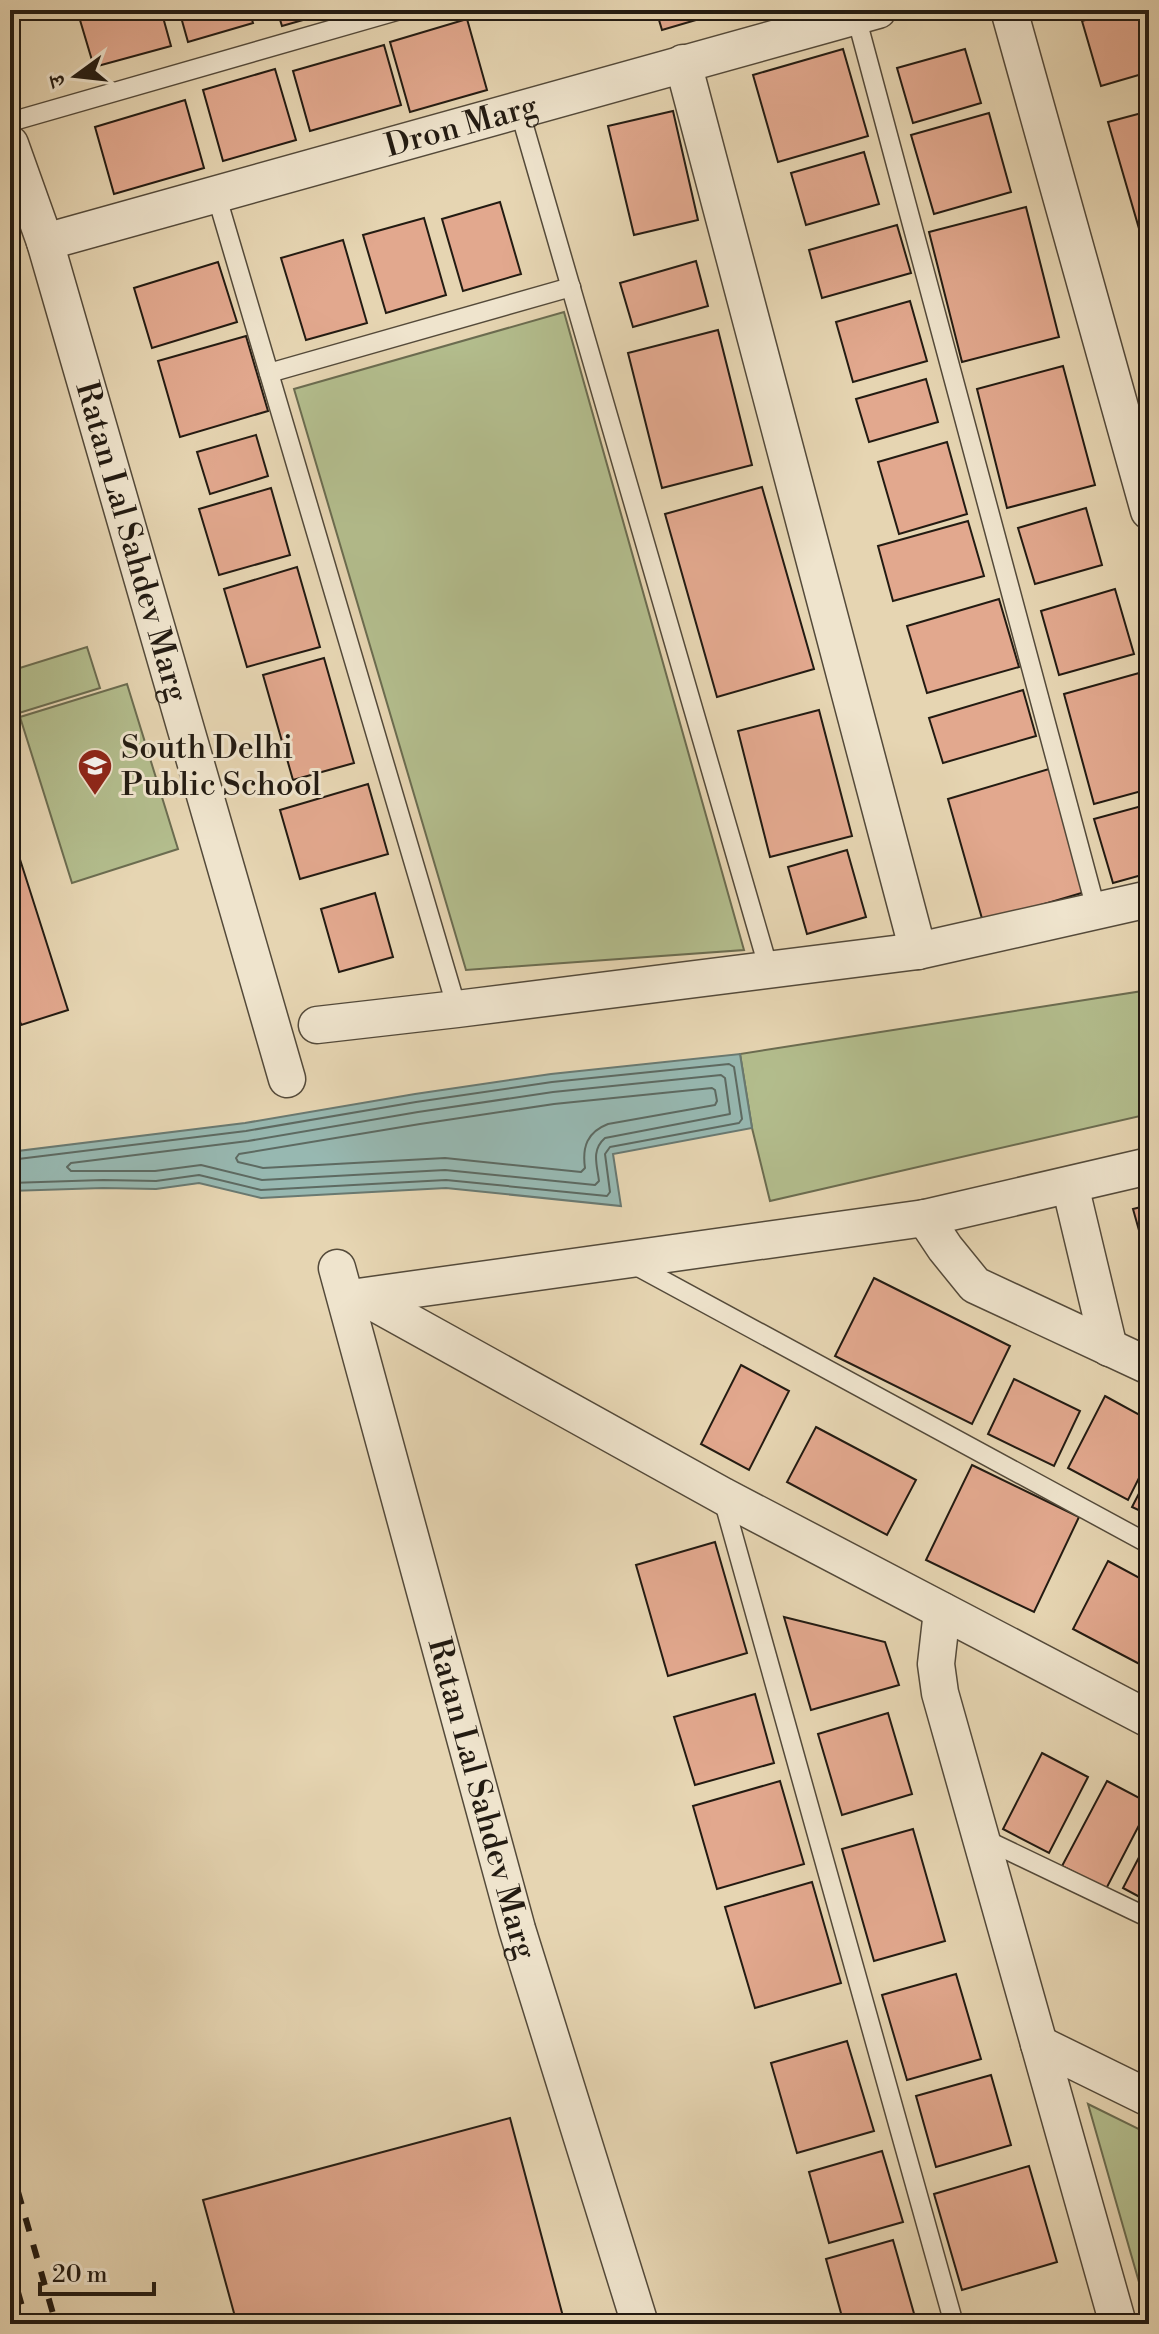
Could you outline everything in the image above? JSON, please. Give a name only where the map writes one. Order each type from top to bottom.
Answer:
[{"type":"street","points":[[1009,10],[1149,511]]},
{"type":"street","name":"Dron Marg","points":[[45,242],[867,13]]},
{"type":"street","points":[[683,63],[918,951]]},
{"type":"street","name":"Ratan Lal Sahdev Marg","points":[[10,144],[45,242],[287,1079]]},
{"type":"street","points":[[317,1025],[918,951],[1149,899]]},
{"type":"street","points":[[351,1290],[627,1261],[925,1218],[1149,1166]]},
{"type":"street","points":[[1070,1185],[1134,1356]]},
{"type":"street","points":[[925,1218],[975,1285],[1134,1356]]},
{"type":"street","points":[[351,1290],[723,1496],[1149,1719]]},
{"type":"street","name":"Ratan Lal Sahdev Marg","points":[[351,1290],[517,1929],[640,2324]]},
{"type":"street","points":[[942,1611],[937,1677],[1118,2324]]},
{"type":"street","points":[[1039,2044],[1149,2098]]},
{"type":"lane","points":[[10,122],[400,10]]},
{"type":"lane","points":[[867,13],[1097,913]]},
{"type":"lane","points":[[519,109],[769,970]]},
{"type":"lane","points":[[216,194],[457,1009]]},
{"type":"lane","points":[[269,373],[571,287]]},
{"type":"lane","points":[[627,1261],[1149,1544]]},
{"type":"lane","points":[[723,1496],[954,2324]]},
{"type":"lane","points":[[981,1837],[1149,1918]]},
{"type":"green space","points":[[564,312],[744,950],[466,970],[294,389]]},
{"type":"green space","points":[[87,647],[100,688],[19,713],[10,683],[10,671]]},
{"type":"green space","points":[[127,684],[178,849],[72,883],[20,717]]},
{"type":"green space","points":[[1149,990],[1149,1114],[770,1201],[752,1128],[740,1054]]},
{"type":"green space","points":[[1088,2104],[1149,2134],[1149,2317]]},
{"type":"water","points":[[740,1054],[752,1128],[613,1154],[621,1206],[446,1188],[261,1198],[199,1183],[156,1189],[10,1191],[10,1152],[245,1123],[551,1074]]},
{"type":"building","points":[[77,10],[161,10],[171,46],[94,67]]},
{"type":"building","points":[[179,10],[249,10],[253,23],[188,42]]},
{"type":"building","points":[[277,10],[338,10],[282,26]]},
{"type":"building","points":[[656,10],[730,10],[662,30]]},
{"type":"building","points":[[1119,10],[1149,10],[1149,72],[1101,86],[1082,21]]},
{"type":"building","points":[[467,19],[487,90],[410,112],[390,42]]},
{"type":"building","points":[[384,45],[401,105],[310,131],[293,71]]},
{"type":"building","points":[[843,49],[868,136],[778,162],[753,75]]},
{"type":"building","points":[[965,49],[981,103],[913,123],[897,68]]},
{"type":"building","points":[[275,69],[296,140],[223,161],[203,90]]},
{"type":"building","points":[[185,100],[204,168],[114,194],[95,127]]},
{"type":"building","points":[[673,111],[698,220],[634,235],[608,126]]},
{"type":"building","points":[[1149,111],[1149,230],[1140,232],[1108,122]]},
{"type":"building","points":[[989,113],[1011,192],[934,214],[911,135]]},
{"type":"building","points":[[864,152],[879,204],[806,225],[791,173]]},
{"type":"building","points":[[500,202],[521,274],[463,291],[442,219]]},
{"type":"building","points":[[1026,207],[1059,337],[962,362],[929,232]]},
{"type":"building","points":[[424,218],[446,295],[386,313],[363,235]]},
{"type":"building","points":[[897,225],[911,273],[822,298],[809,250]]},
{"type":"building","points":[[343,240],[367,323],[306,340],[281,258]]},
{"type":"building","points":[[696,261],[708,306],[633,327],[620,283]]},
{"type":"building","points":[[218,262],[237,322],[152,348],[134,288]]},
{"type":"building","points":[[910,301],[927,361],[853,382],[836,322]]},
{"type":"building","points":[[718,330],[752,465],[662,488],[628,353]]},
{"type":"building","points":[[246,336],[268,411],[180,437],[158,361]]},
{"type":"building","points":[[1063,366],[1095,485],[1007,508],[977,389]]},
{"type":"building","points":[[926,379],[938,422],[869,442],[856,399]]},
{"type":"building","points":[[256,435],[268,476],[210,494],[197,452]]},
{"type":"building","points":[[947,442],[967,514],[899,534],[878,462]]},
{"type":"building","points":[[762,487],[814,669],[717,697],[665,514]]},
{"type":"building","points":[[271,488],[290,555],[219,575],[199,509]]},
{"type":"building","points":[[1086,508],[1102,565],[1035,584],[1018,528]]},
{"type":"building","points":[[968,521],[984,576],[893,601],[878,546]]},
{"type":"building","points":[[297,567],[320,647],[247,667],[224,589]]},
{"type":"building","points":[[1115,589],[1134,654],[1059,675],[1041,611]]},
{"type":"building","points":[[999,599],[1019,667],[927,693],[907,626]]},
{"type":"building","points":[[324,658],[354,763],[293,780],[263,675]]},
{"type":"building","points":[[1139,673],[1149,708],[1149,789],[1094,804],[1064,694]]},
{"type":"building","points":[[1023,690],[1036,736],[943,763],[929,718]]},
{"type":"building","points":[[819,710],[852,836],[770,857],[738,731]]},
{"type":"building","points":[[1049,769],[1085,892],[983,922],[948,799]]},
{"type":"building","points":[[368,784],[388,854],[300,879],[280,810]]},
{"type":"building","points":[[1149,804],[1149,873],[1113,883],[1094,819]]},
{"type":"building","points":[[10,828],[68,1010],[21,1025],[15,1003],[10,1005]]},
{"type":"building","points":[[847,850],[866,917],[807,934],[788,867]]},
{"type":"building","points":[[375,893],[393,957],[339,972],[321,909]]},
{"type":"building","points":[[1149,1205],[1149,1266],[1133,1209]]},
{"type":"building","points":[[874,1278],[1010,1346],[972,1424],[835,1356]]},
{"type":"building","points":[[741,1365],[789,1391],[749,1470],[701,1444]]},
{"type":"building","points":[[1014,1379],[1080,1411],[1054,1466],[988,1434]]},
{"type":"building","points":[[1105,1396],[1149,1420],[1149,1458],[1128,1500],[1068,1468]]},
{"type":"building","points":[[816,1427],[916,1480],[887,1535],[787,1482]]},
{"type":"building","points":[[972,1465],[1079,1517],[1034,1612],[926,1560]]},
{"type":"building","points":[[1149,1474],[1149,1515],[1132,1507]]},
{"type":"building","points":[[715,1542],[747,1653],[668,1676],[636,1565]]},
{"type":"building","points":[[1108,1561],[1149,1583],[1149,1669],[1073,1629]]},
{"type":"building","points":[[784,1617],[885,1642],[899,1685],[811,1710]]},
{"type":"building","points":[[755,1694],[774,1763],[695,1785],[674,1717]]},
{"type":"building","points":[[888,1713],[912,1794],[842,1815],[818,1734]]},
{"type":"building","points":[[1042,1753],[1088,1777],[1049,1853],[1003,1829]]},
{"type":"building","points":[[780,1781],[804,1864],[717,1889],[693,1806]]},
{"type":"building","points":[[1107,1781],[1149,1803],[1149,1806],[1106,1889],[1062,1866]]},
{"type":"building","points":[[913,1829],[945,1941],[874,1961],[842,1849]]},
{"type":"building","points":[[1149,1838],[1149,1902],[1123,1888]]},
{"type":"building","points":[[812,1882],[841,1983],[755,2008],[725,1907]]},
{"type":"building","points":[[956,1974],[981,2059],[907,2080],[882,1995]]},
{"type":"building","points":[[847,2041],[874,2131],[797,2153],[771,2063]]},
{"type":"building","points":[[991,2075],[1011,2145],[936,2167],[916,2096]]},
{"type":"building","points":[[510,2118],[565,2324],[237,2324],[203,2200]]},
{"type":"building","points":[[882,2151],[903,2222],[829,2243],[809,2172]]},
{"type":"building","points":[[1029,2166],[1057,2262],[962,2290],[934,2194]]},
{"type":"building","points":[[893,2240],[917,2324],[844,2324],[826,2259]]},
{"type":"railway","points":[[10,2164],[56,2324]]},
{"type":"railway","points":[[10,2264],[27,2324]]},
{"type":"place","name":"South Delhi Public School","points":[[95,797]]}]
